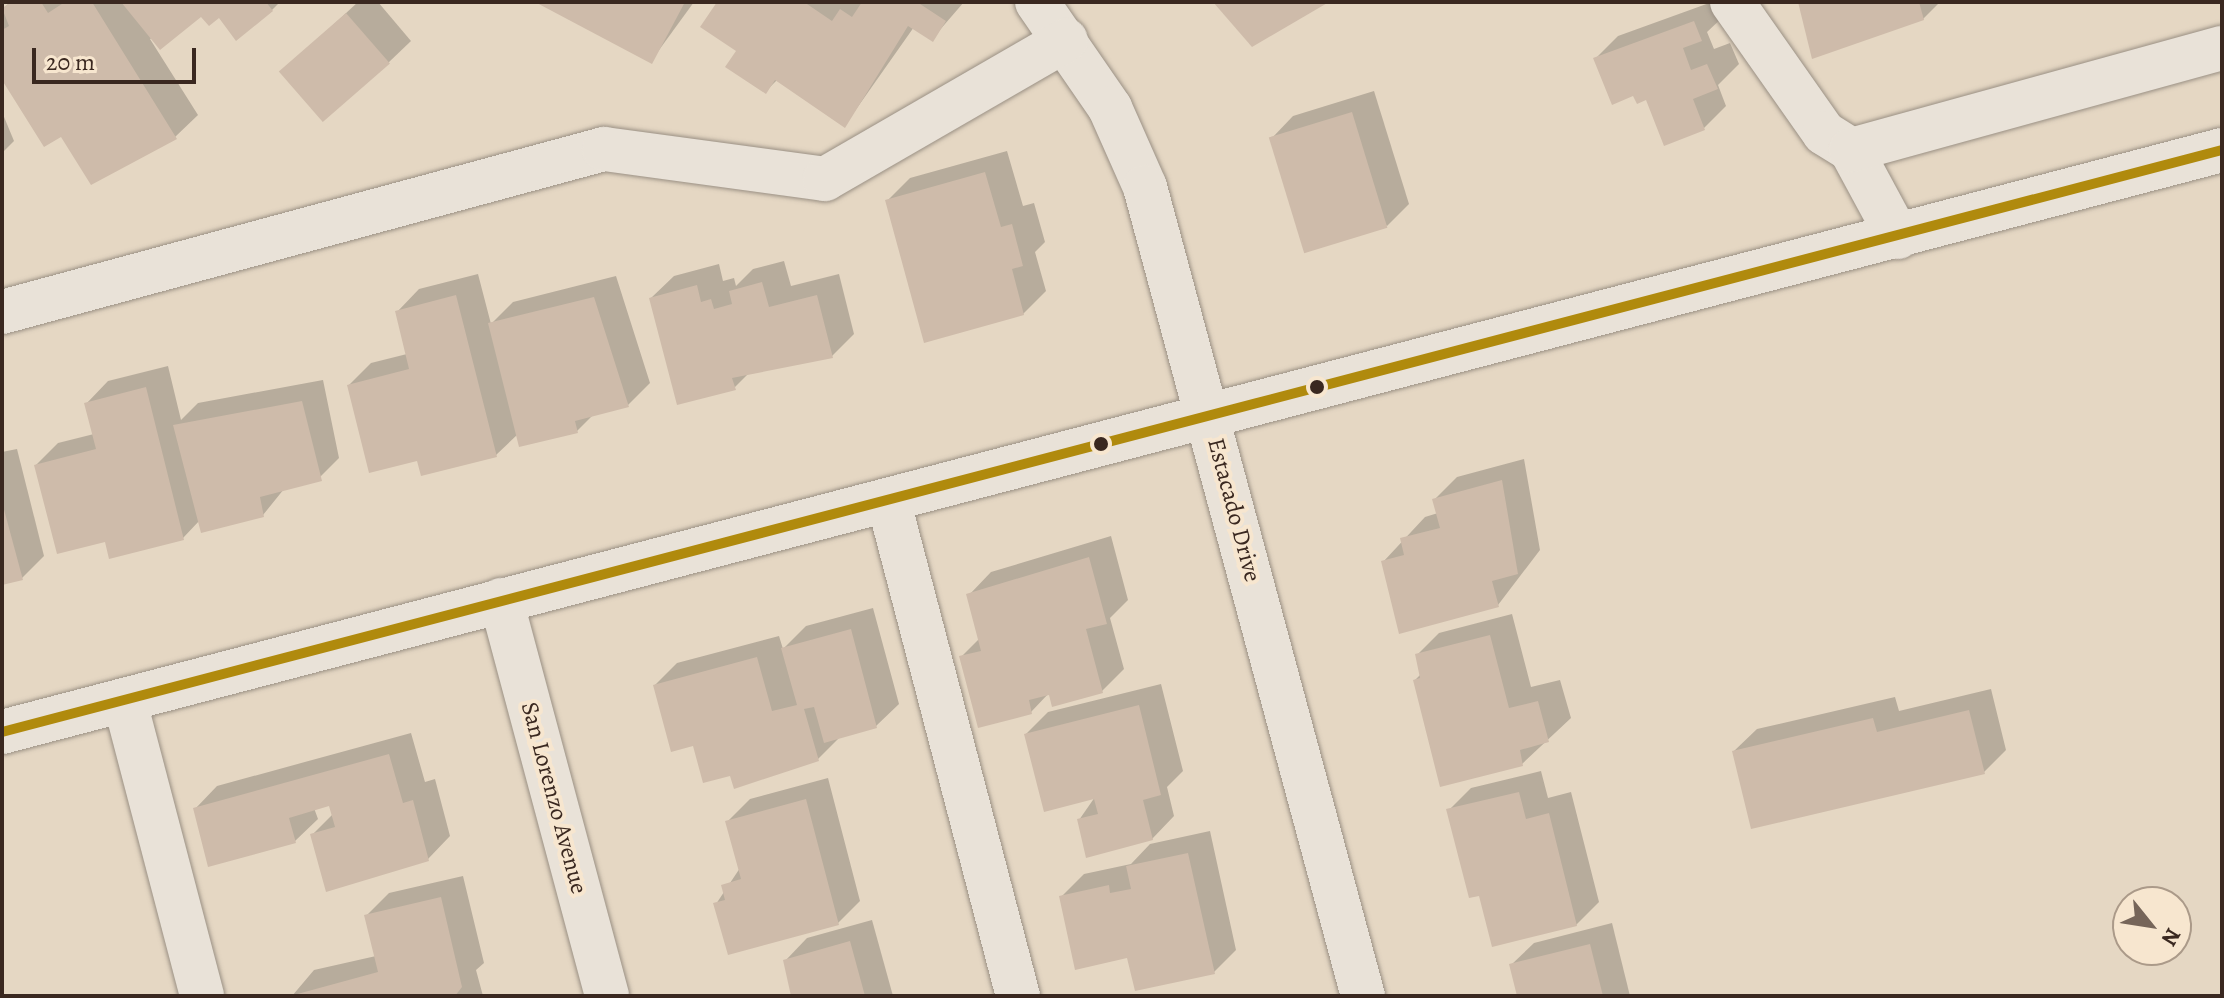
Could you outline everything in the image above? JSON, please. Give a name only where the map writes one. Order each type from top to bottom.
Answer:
[{"type":"street","name":"Estacado Drive","points":[[1037,2],[1110,108],[1145,187],[1363,996]]},
{"type":"street","points":[[1732,2],[1824,133],[1851,150],[1898,237]]},
{"type":"street","points":[[2,312],[604,149],[825,179],[1066,40]]},
{"type":"street","points":[[1851,150],[2222,48]]},
{"type":"street","points":[[2,732],[125,702],[501,600],[889,503],[1208,414],[1898,237],[2222,150]]},
{"type":"street","points":[[889,503],[1018,996]]},
{"type":"street","name":"San Lorenzo Avenue","points":[[501,600],[607,996]]},
{"type":"street","points":[[125,702],[202,996]]},
{"type":"building","points":[[12,2],[41,2],[48,13],[65,2],[92,2],[177,139],[91,185],[61,137],[44,147],[2,80],[2,30],[9,26],[2,8]]},
{"type":"building","points":[[121,2],[266,2],[273,11],[236,41],[219,18],[209,26],[201,17],[160,50]]},
{"type":"building","points":[[535,2],[685,2],[652,64]]},
{"type":"building","points":[[717,2],[804,2],[832,21],[840,9],[852,17],[862,2],[917,2],[946,21],[933,42],[908,26],[845,128],[775,80],[766,94],[725,67],[736,51],[700,27]]},
{"type":"building","points":[[1213,2],[1329,2],[1252,47]]},
{"type":"building","points":[[1798,2],[1919,2],[1924,20],[1812,59]]},
{"type":"building","points":[[346,13],[390,64],[323,122],[279,71]]},
{"type":"building","points":[[1694,21],[1702,41],[1683,48],[1691,70],[1707,64],[1718,89],[1693,99],[1705,130],[1664,146],[1646,100],[1637,104],[1633,96],[1612,105],[1593,58]]},
{"type":"building","points":[[1352,112],[1387,228],[1304,253],[1269,137]]},
{"type":"building","points":[[985,172],[1001,227],[1012,224],[1023,266],[1012,269],[1024,315],[924,343],[885,200]]},
{"type":"building","points":[[762,282],[769,307],[817,295],[833,358],[732,378],[736,390],[677,405],[649,298],[697,285],[701,302],[711,299],[714,309],[732,304],[729,291]]},
{"type":"building","points":[[456,295],[497,457],[421,476],[417,461],[369,473],[347,385],[409,369],[395,311]]},
{"type":"building","points":[[594,297],[629,407],[575,421],[578,433],[519,447],[488,323]]},
{"type":"building","points":[[146,387],[184,540],[109,559],[105,542],[57,554],[34,465],[96,449],[84,403]]},
{"type":"building","points":[[302,401],[322,481],[260,497],[264,517],[201,533],[173,425]]},
{"type":"building","points":[[1502,480],[1518,574],[1492,581],[1499,607],[1399,634],[1381,561],[1404,555],[1400,538],[1440,528],[1432,499]]},
{"type":"building","points":[[2,502],[23,580],[2,585]]},
{"type":"building","points":[[1089,557],[1107,624],[1086,629],[1103,693],[1052,707],[1049,695],[1029,700],[1032,714],[978,728],[959,656],[981,651],[966,594]]},
{"type":"building","points":[[851,629],[877,728],[824,743],[814,707],[804,709],[819,761],[734,789],[730,776],[703,783],[693,746],[671,752],[653,685],[757,657],[772,711],[797,705],[781,648]]},
{"type":"building","points":[[1490,635],[1509,708],[1538,701],[1549,742],[1520,750],[1523,766],[1440,787],[1413,680],[1420,678],[1415,654]]},
{"type":"building","points":[[1139,705],[1161,795],[1143,800],[1153,840],[1086,858],[1077,819],[1098,814],[1094,799],[1044,812],[1024,734]]},
{"type":"building","points":[[1969,710],[1985,774],[1751,829],[1732,751],[1873,718],[1877,732]]},
{"type":"building","points":[[389,754],[403,803],[413,800],[429,861],[326,892],[310,834],[335,827],[329,806],[289,818],[296,843],[208,867],[193,808]]},
{"type":"building","points":[[1519,792],[1526,819],[1549,813],[1577,926],[1492,947],[1479,896],[1469,898],[1446,809]]},
{"type":"building","points":[[806,799],[839,925],[728,955],[713,903],[725,900],[721,885],[741,879],[725,821]]},
{"type":"building","points":[[1188,853],[1215,974],[1135,991],[1127,958],[1075,970],[1059,896],[1109,885],[1110,893],[1131,889],[1126,866]]},
{"type":"building","points":[[441,897],[462,987],[455,996],[290,996],[378,972],[364,915]]},
{"type":"building","points":[[850,941],[865,996],[791,996],[783,960]]},
{"type":"building","points":[[1590,944],[1603,996],[1517,996],[1509,964]]},
{"type":"transit line","points":[[2,732],[2222,150]]}]
